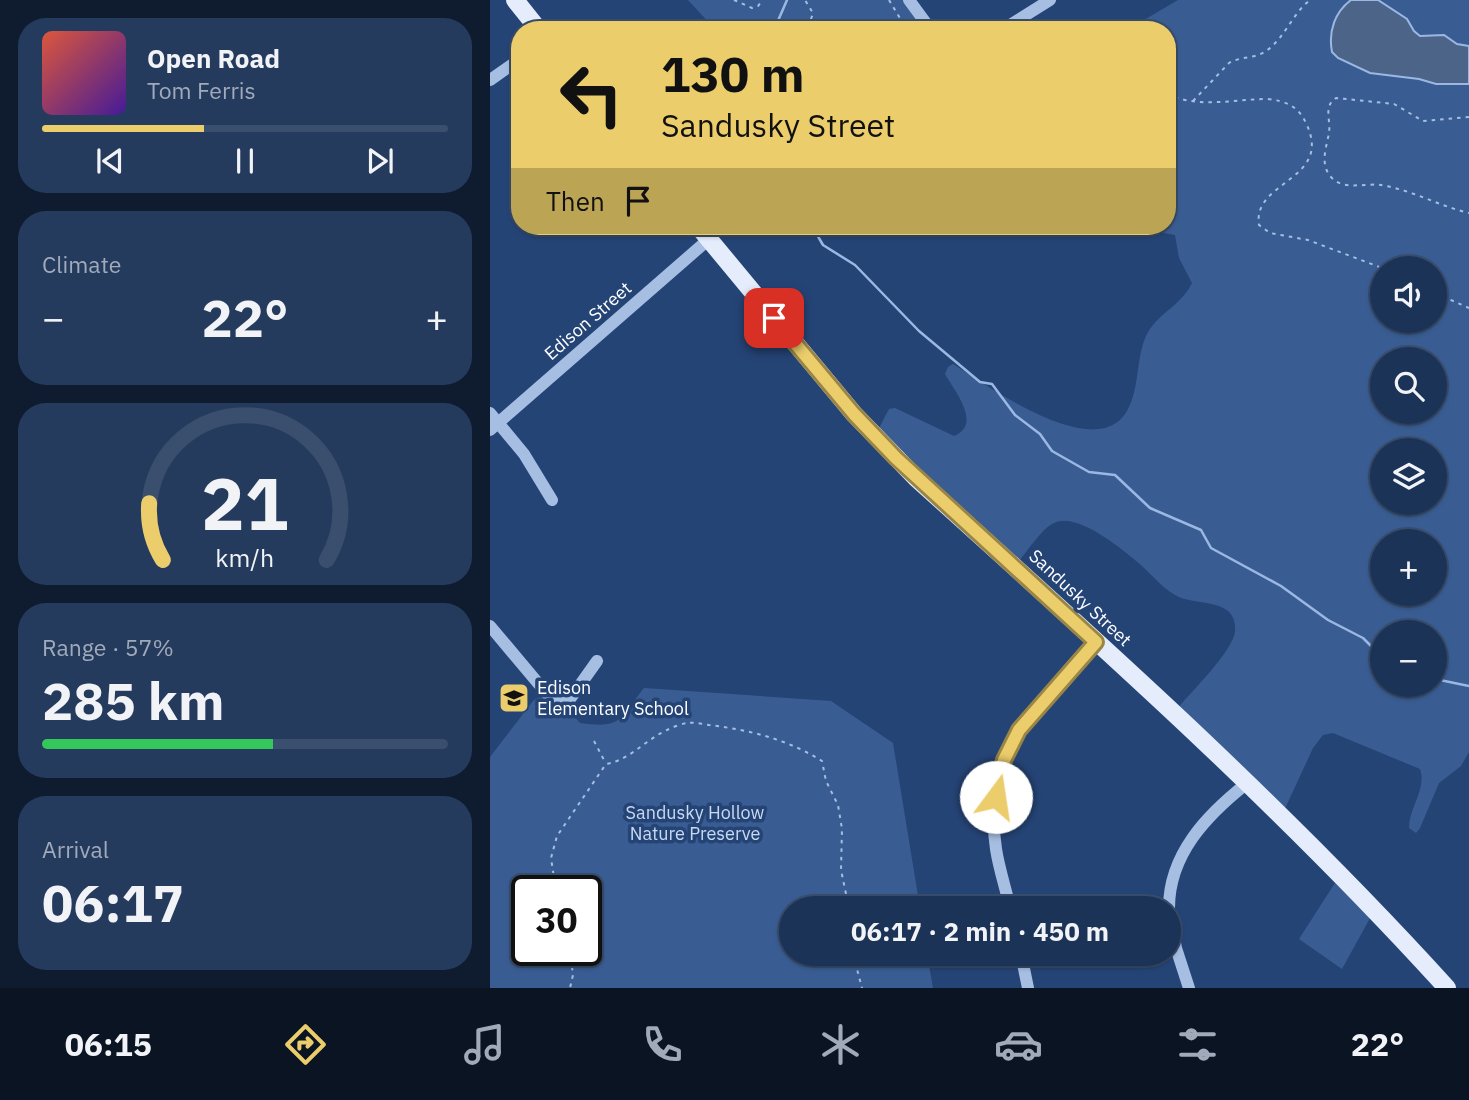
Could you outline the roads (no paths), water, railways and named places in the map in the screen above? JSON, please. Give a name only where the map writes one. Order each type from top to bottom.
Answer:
[{"type":"main road","points":[[515,0],[532,21]]},
{"type":"main road","name":"Sandusky Street","points":[[705,235],[881,443],[1246,784],[1378,913],[1447,988]]},
{"type":"street","points":[[909,0],[924,21]]},
{"type":"street","points":[[1017,21],[1050,0]]},
{"type":"street","points":[[490,80],[511,65]]},
{"type":"street","name":"Edison Street","points":[[493,422],[700,235]]},
{"type":"street","points":[[493,422],[524,454],[552,500]]},
{"type":"street","points":[[490,625],[553,701],[564,702],[570,699],[597,661]]},
{"type":"street","points":[[1007,896],[996,849],[994,812],[1004,760],[1027,718],[1096,642]]},
{"type":"street","points":[[1170,896],[1171,886],[1185,848],[1222,803],[1246,784]]},
{"type":"street","points":[[1181,963],[1189,988]]},
{"type":"street","points":[[1023,966],[1028,988]]},
{"type":"waterway","points":[[778,21],[787,0]]},
{"type":"waterway","points":[[817,235],[823,245],[855,265],[919,331],[980,382],[992,384],[1015,415],[1040,434],[1052,451],[1089,472],[1115,475],[1150,508],[1201,530],[1211,548],[1281,586],[1328,620],[1363,638],[1370,645]]},
{"type":"waterway","points":[[1447,681],[1469,686]]},
{"type":"place","name":"Edison Elementary School","points":[[514,698]]},
{"type":"park label","name":"Sandusky Hollow Nature Preserve","points":[[695,823]]}]
